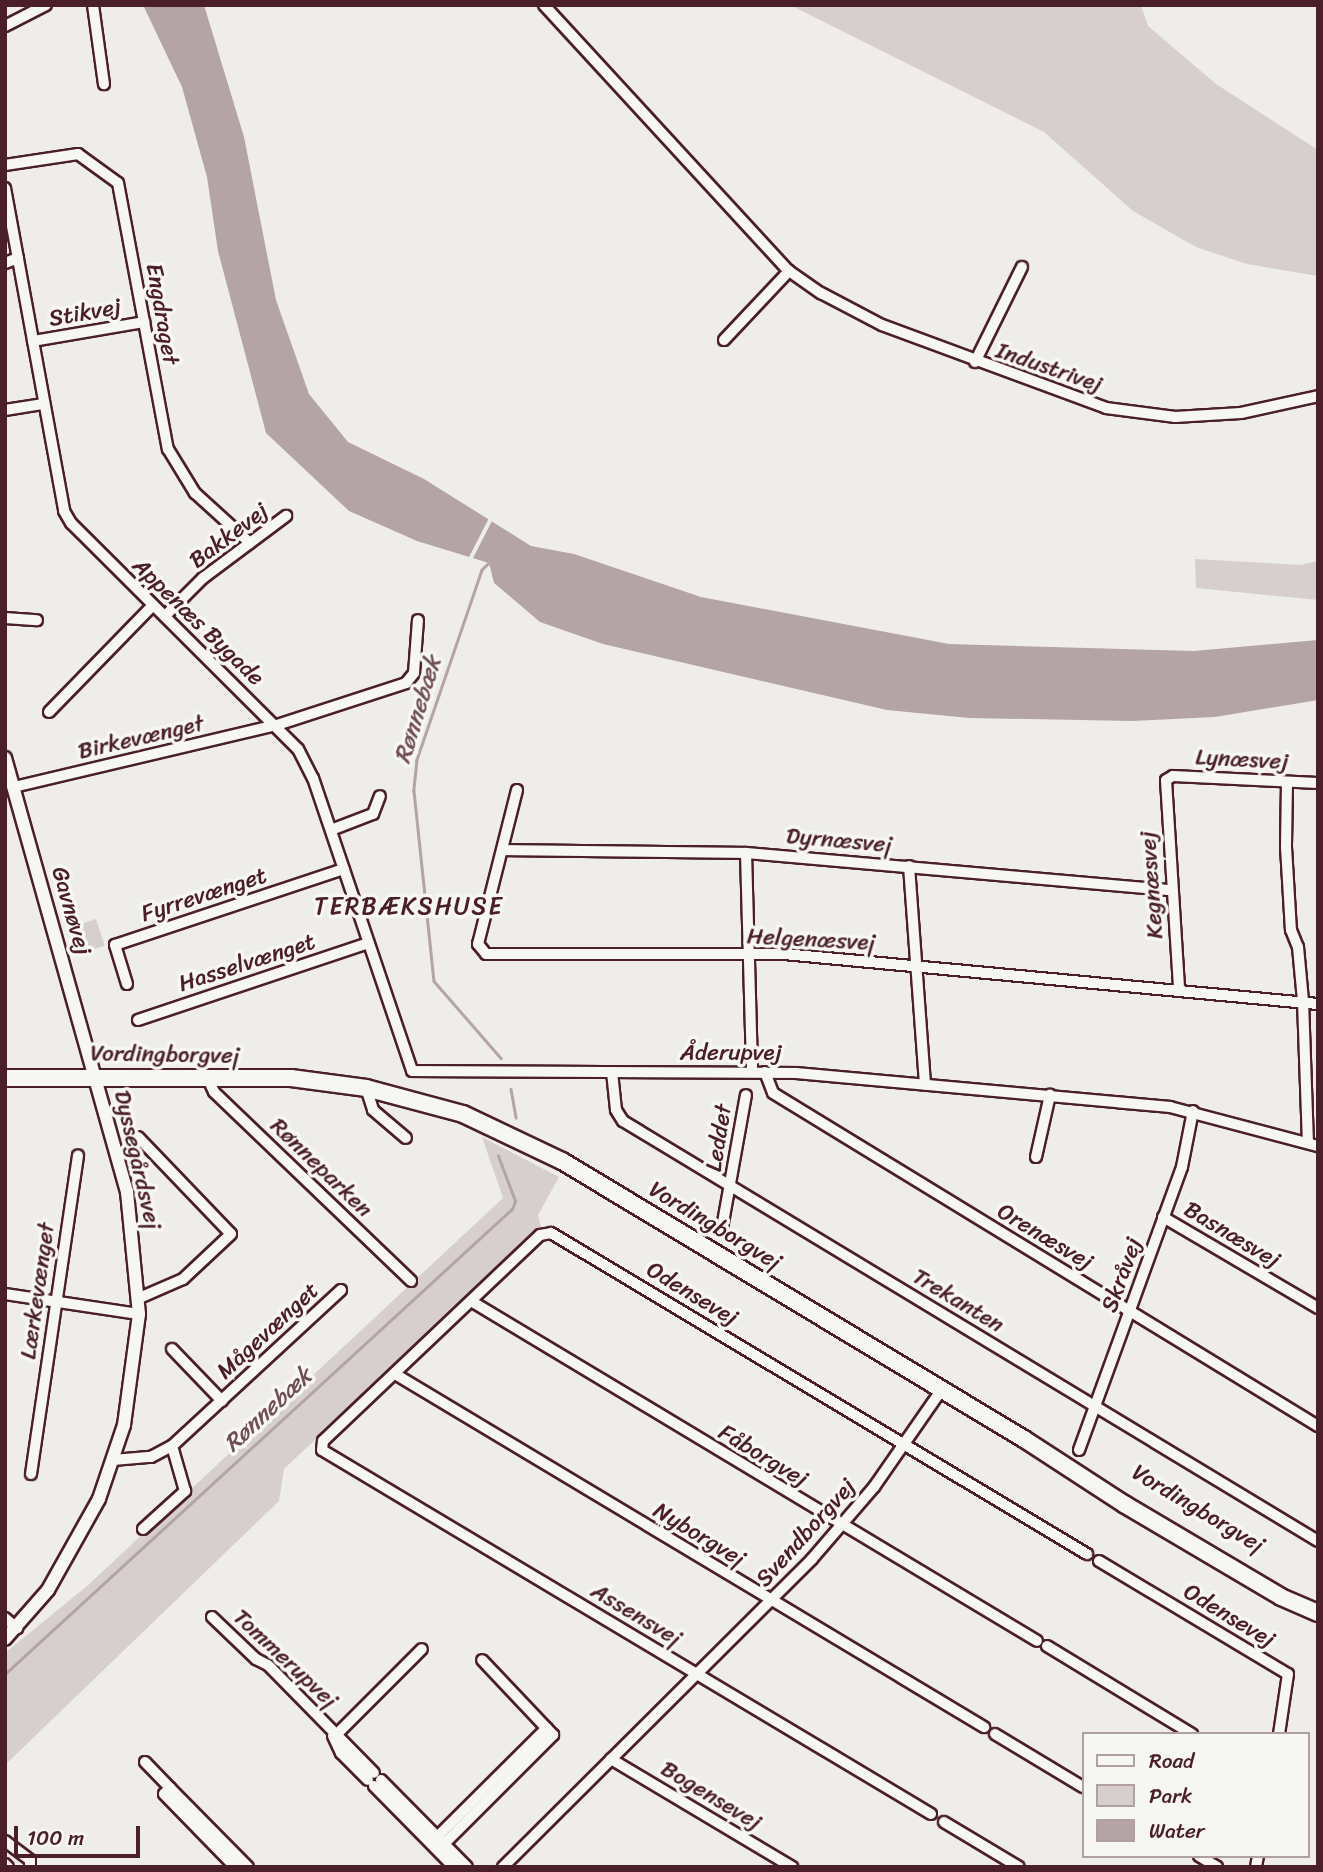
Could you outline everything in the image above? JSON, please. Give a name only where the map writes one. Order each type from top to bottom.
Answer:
[{"type":"main road","name":"Vordingborgvej","points":[[5,1079],[95,1076],[291,1078],[366,1087],[463,1114],[562,1161],[1024,1439],[1070,1460],[1290,1589],[1312,1609]]},
{"type":"street","points":[[5,26],[46,5]]},
{"type":"street","points":[[93,5],[104,84]]},
{"type":"street","name":"Industrivej","points":[[544,5],[789,271],[821,293],[882,325],[975,362],[1106,408],[1175,416],[1241,413],[1318,396]]},
{"type":"street","name":"Engdraget","points":[[5,165],[65,153],[78,154],[111,175],[121,190],[168,449],[178,471],[195,493],[250,543]]},
{"type":"street","name":"Appenæs Bygade","points":[[5,188],[58,493],[71,523],[277,725],[308,765],[412,1071]]},
{"type":"street","points":[[5,263],[18,258]]},
{"type":"street","points":[[975,362],[1022,267]]},
{"type":"street","points":[[724,340],[789,271]]},
{"type":"street","name":"Stikvej","points":[[33,341],[144,322]]},
{"type":"street","points":[[5,410],[44,404]]},
{"type":"street","name":"Bakkevej","points":[[165,616],[202,578],[286,516]]},
{"type":"street","points":[[49,712],[153,605]]},
{"type":"street","points":[[5,618],[37,620]]},
{"type":"street","name":"Birkevænget","points":[[14,787],[277,725],[411,680],[418,620]]},
{"type":"street","name":"Gavnøvej","points":[[5,758],[95,1076]]},
{"type":"street","name":"Lynæsvej","points":[[1166,780],[1173,776],[1318,783]]},
{"type":"street","name":"Kegnæsvej","points":[[1166,780],[1179,987]]},
{"type":"street","points":[[1287,782],[1291,929],[1298,947],[1313,1144]]},
{"type":"street","name":"Helgenæsvej","points":[[517,790],[478,944],[486,954],[751,955],[1179,987],[1318,1004]]},
{"type":"street","points":[[331,830],[373,814],[380,796]]},
{"type":"street","name":"Dyrnæsvej","points":[[503,850],[746,853],[1171,890]]},
{"type":"street","points":[[746,853],[751,955],[752,1071]]},
{"type":"street","points":[[909,866],[925,1084]]},
{"type":"street","name":"Fyrrevænget","points":[[127,984],[115,945],[344,869]]},
{"type":"street","name":"Hasselvænget","points":[[138,1020],[368,943]]},
{"type":"street","name":"Åderupvej","points":[[412,1071],[752,1071],[925,1084],[1193,1111],[1313,1144]]},
{"type":"street","name":"Trekanten","points":[[611,1072],[615,1110],[623,1121],[1318,1541]]},
{"type":"street","name":"Orenæsvej","points":[[765,1072],[773,1093],[1318,1426]]},
{"type":"street","name":"Dyssegårdsvej","points":[[5,1639],[48,1590],[76,1545],[113,1460],[131,1391],[139,1298],[127,1192],[95,1076]]},
{"type":"street","name":"Rønneparken","points":[[208,1079],[214,1092],[411,1281]]},
{"type":"street","points":[[366,1087],[373,1111],[406,1138]]},
{"type":"street","name":"Leddet","points":[[722,1228],[746,1095]]},
{"type":"street","points":[[1036,1157],[1049,1095]]},
{"type":"street","name":"Skråvej","points":[[1079,1450],[1184,1160],[1193,1111]]},
{"type":"street","points":[[138,1137],[231,1234],[183,1279],[139,1298]]},
{"type":"street","name":"Lærkevænget","points":[[31,1474],[78,1155]]},
{"type":"street","name":"Basnæsvej","points":[[1163,1217],[1318,1308]]},
{"type":"street","name":"Odensevej","points":[[322,1450],[323,1441],[540,1235],[551,1233],[1087,1554]]},
{"type":"street","name":"Mågevænget","points":[[113,1460],[151,1457],[172,1446],[341,1290]]},
{"type":"street","points":[[5,1294],[139,1314]]},
{"type":"street","name":"Fåborgvej","points":[[471,1301],[1037,1641]]},
{"type":"street","name":"Mågevænget","points":[[172,1349],[222,1401]]},
{"type":"street","name":"Nyborgvej","points":[[395,1374],[984,1727]]},
{"type":"street","name":"Svendborgvej","points":[[503,1867],[771,1601],[841,1525],[906,1444],[943,1390]]},
{"type":"street","points":[[143,1529],[186,1491],[172,1446]]},
{"type":"street","name":"Assensvej","points":[[322,1450],[931,1814]]},
{"type":"street","name":"Odensevej","points":[[1098,1561],[1288,1674],[1279,1732]]},
{"type":"street","name":"Tommerupvej","points":[[212,1617],[333,1733],[341,1753],[374,1780],[437,1843],[467,1867]]},
{"type":"street","points":[[5,1618],[17,1628]]},
{"type":"street","points":[[1047,1646],[1189,1732]]},
{"type":"street","name":"Tommerupvej","points":[[333,1733],[422,1649]]},
{"type":"street","points":[[437,1843],[550,1732],[482,1660]]},
{"type":"street","points":[[995,1734],[1082,1786]]},
{"type":"street","name":"Bogensevej","points":[[611,1759],[792,1867]]},
{"type":"street","points":[[145,1762],[167,1791],[235,1867]]},
{"type":"street","points":[[167,1791],[248,1867]]},
{"type":"street","points":[[944,1822],[1019,1867]]},
{"type":"street","points":[[5,1841],[30,1860],[30,1867]]},
{"type":"street","name":"Tommerupvej","points":[[437,1843],[454,1867]]},
{"type":"green space","points":[[790,5],[1141,5],[1148,26],[1216,84],[1318,150],[1318,276],[1247,264],[1196,247],[1133,211],[1044,132]]},
{"type":"green space","points":[[1195,559],[1301,565],[1318,561],[1318,600],[1196,588]]},
{"type":"green space","points":[[96,919],[105,946],[75,955],[67,929]]},
{"type":"green space","points":[[482,1137],[559,1177],[538,1215],[541,1227],[284,1469],[279,1501],[5,1765],[5,1653],[87,1586],[503,1198]]},
{"type":"water","points":[[143,5],[204,5],[244,137],[276,300],[309,394],[348,442],[424,479],[531,546],[574,554],[701,597],[949,644],[1194,651],[1318,640],[1318,700],[1215,717],[1132,721],[969,718],[887,710],[603,644],[540,622],[494,583],[489,563],[417,541],[349,511],[266,433],[218,251],[207,177],[182,87]]},
{"type":"pier","points":[[490,516],[494,518],[470,565],[466,563]]},
{"type":"waterway","name":"Rønnebæk","points":[[489,563],[482,570],[417,760],[414,791],[434,981],[501,1058]]},
{"type":"waterway","name":"Rønnebæk","points":[[511,1089],[516,1118]]},
{"type":"waterway","name":"Rønnebæk","points":[[5,1674],[512,1209],[515,1201],[498,1156]]},
{"type":"district","name":"TERBÆKSHUSE","points":[[409,907]]}]
